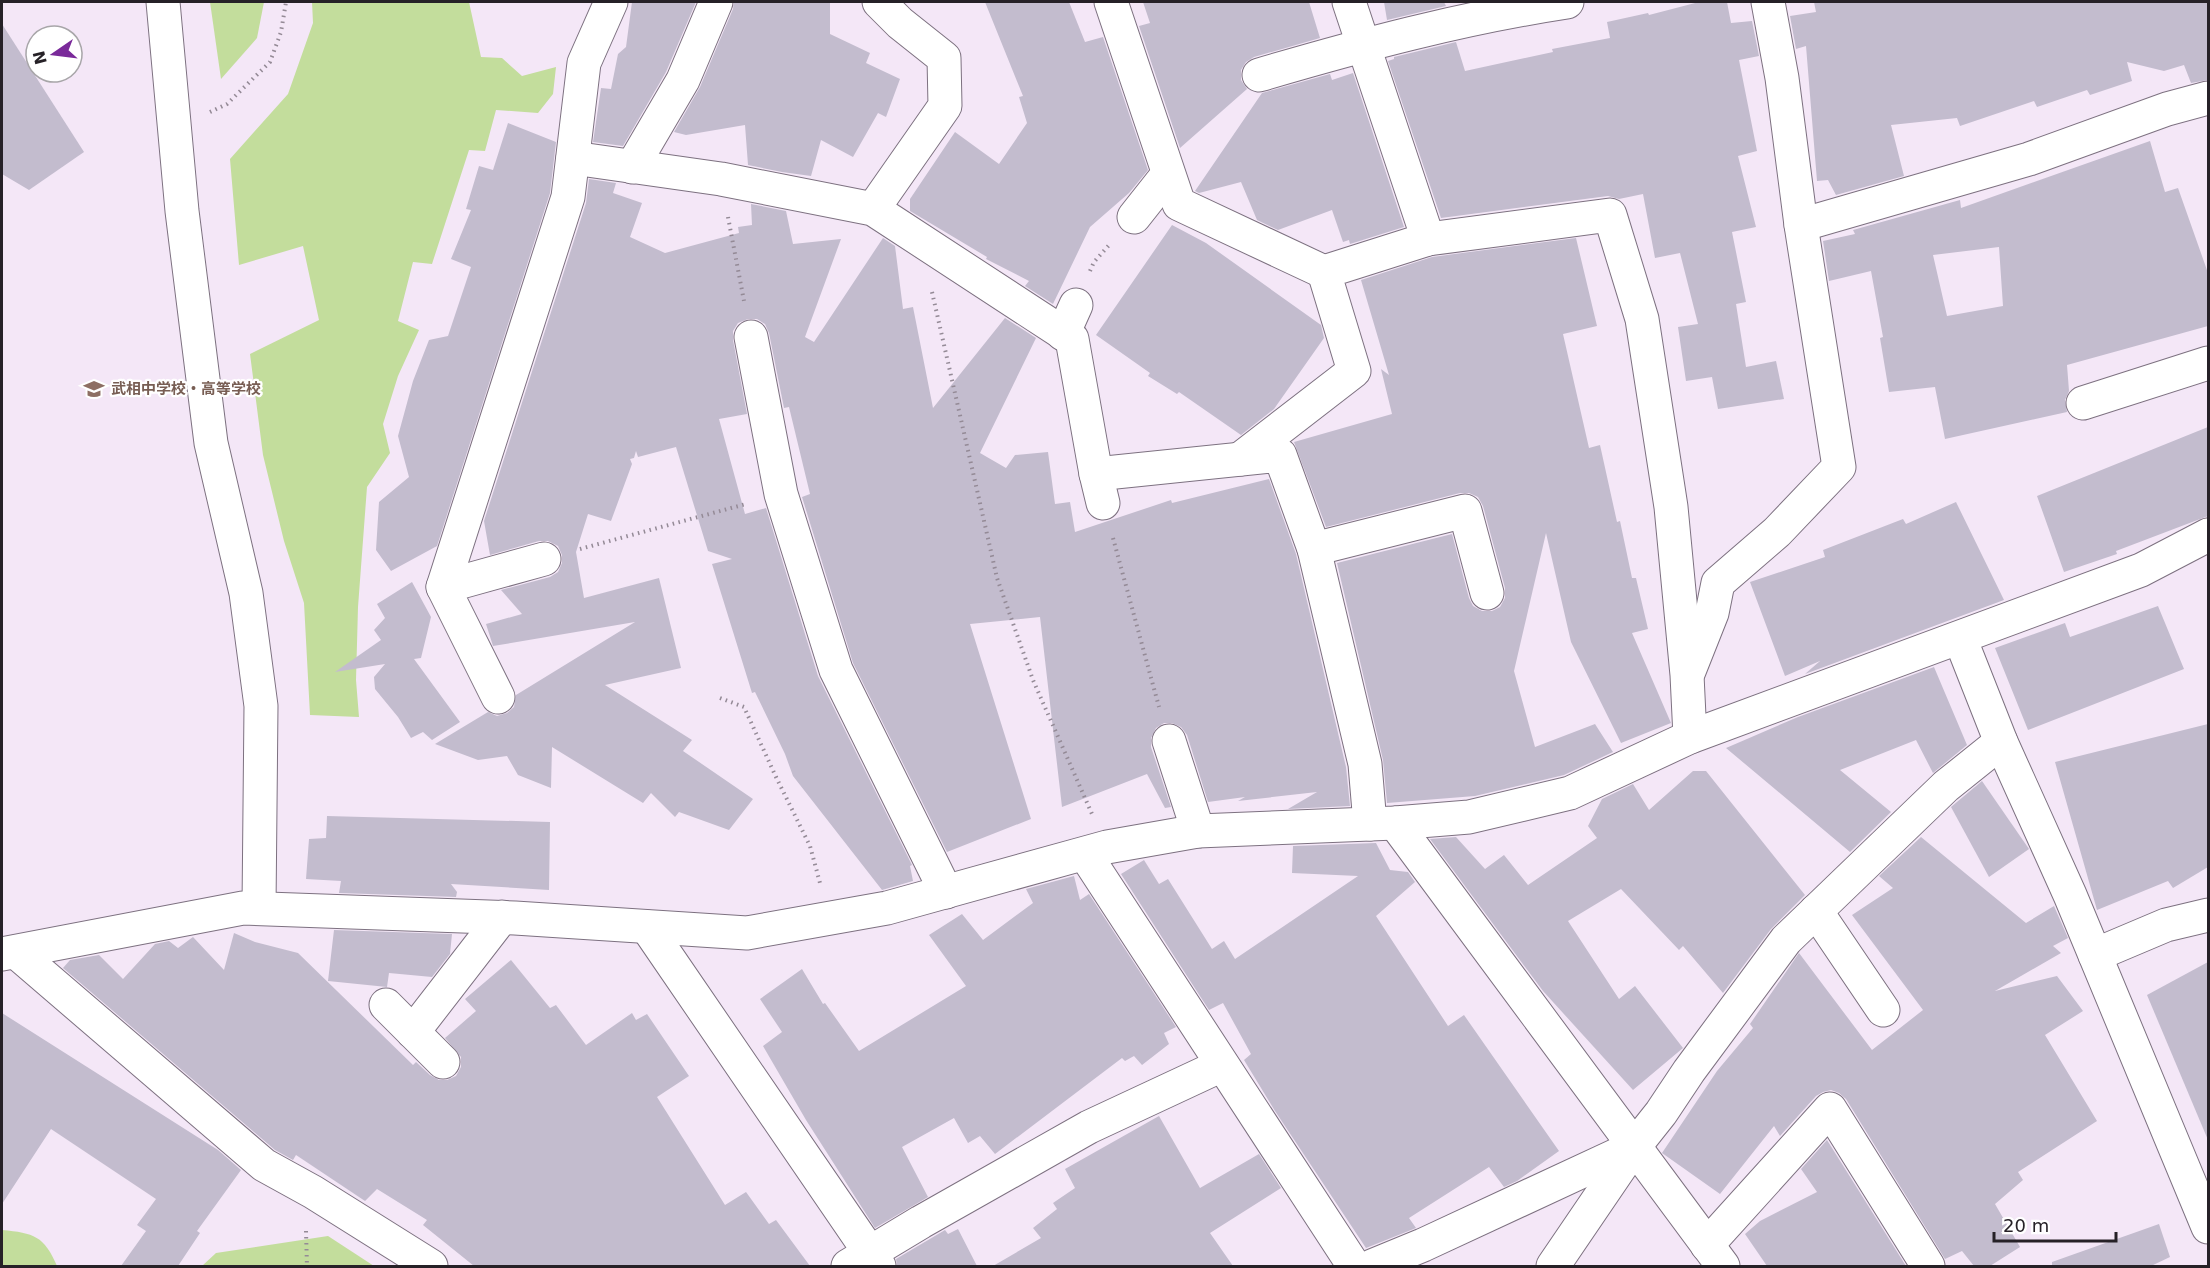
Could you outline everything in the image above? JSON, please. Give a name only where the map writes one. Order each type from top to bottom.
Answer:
[{"type":"street","points":[[163,2],[182,211],[211,443],[246,593],[261,706],[259,908]]},
{"type":"street","points":[[498,697],[443,587],[568,197],[584,63],[611,2]]},
{"type":"street","points":[[632,167],[683,80],[716,2]]},
{"type":"street","points":[[873,209],[945,106],[944,58],[900,23],[879,2]]},
{"type":"street","points":[[1111,2],[1179,204],[1324,272],[1428,238],[1610,215],[1642,319],[1671,507],[1687,675],[1690,737]]},
{"type":"street","points":[[1349,2],[1428,238]]},
{"type":"street","points":[[1259,75],[1495,7],[1567,2]]},
{"type":"street","points":[[1687,675],[1712,613],[1718,583],[1777,532],[1839,467],[1801,225],[1782,78],[1768,2]]},
{"type":"street","points":[[1801,225],[2029,159],[2167,109],[2208,98]]},
{"type":"street","points":[[573,158],[721,180],[873,209],[931,246],[1069,319],[1099,488],[1240,459],[1280,455],[1314,549],[1365,764],[1382,823],[1634,1147],[1715,1256],[1830,1109],[1928,1266]]},
{"type":"street","points":[[1134,217],[1168,174]]},
{"type":"street","points":[[1240,459],[1354,371],[1324,272]]},
{"type":"street","points":[[751,337],[781,494],[836,670],[946,892]]},
{"type":"street","points":[[2084,403],[2208,363]]},
{"type":"street","points":[[1314,549],[1465,511],[1487,593]]},
{"type":"street","points":[[9,953],[243,908],[502,917],[747,933],[887,908],[1096,850],[1198,831],[1469,817],[1570,793],[1690,737],[2141,570],[2208,535]]},
{"type":"street","points":[[443,587],[544,559]]},
{"type":"street","points":[[1960,638],[2001,742],[2070,895],[2208,1227]]},
{"type":"street","points":[[1169,741],[1198,831]]},
{"type":"street","points":[[1552,1266],[1634,1147],[1786,940],[1946,786],[2001,742]]},
{"type":"street","points":[[1096,850],[1222,1065],[1354,1266]]},
{"type":"street","points":[[1816,911],[1882,1010]]},
{"type":"street","points":[[2095,955],[2166,925],[2208,915]]},
{"type":"street","points":[[413,1032],[502,917]]},
{"type":"street","points":[[647,927],[866,1262],[1089,1127],[1222,1065]]},
{"type":"street","points":[[9,953],[264,1165],[313,1192],[431,1266]]},
{"type":"street","points":[[386,1005],[443,1062]]},
{"type":"street","points":[[1371,1266],[1423,1245],[1634,1147]]},
{"type":"path","points":[[174,130],[227,104],[270,62],[281,32],[286,2]]},
{"type":"path","points":[[721,180],[751,337]]},
{"type":"path","points":[[1069,319],[1094,262],[1134,217]]},
{"type":"path","points":[[931,246],[929,268],[933,298],[997,578],[1096,850]]},
{"type":"path","points":[[1099,488],[1169,741]]},
{"type":"path","points":[[544,559],[781,494]]},
{"type":"path","points":[[720,698],[744,707],[810,846],[830,918]]},
{"type":"green space","points":[[210,2],[264,2],[257,38],[221,79]]},
{"type":"green space","points":[[312,2],[469,2],[481,57],[502,58],[522,76],[556,67],[553,94],[538,113],[496,110],[485,151],[469,150],[432,264],[413,262],[398,321],[419,330],[398,376],[383,424],[390,453],[367,487],[358,607],[356,680],[359,717],[310,715],[304,603],[284,541],[263,455],[250,354],[319,320],[303,246],[239,265],[230,159],[288,94],[313,23]]},
{"type":"green space","points":[[2,1230],[37,1238],[47,1248],[57,1266],[2,1266]]},
{"type":"green space","points":[[328,1236],[374,1266],[202,1266],[216,1253]]},
{"type":"building","points":[[632,2],[696,2],[666,72],[623,146],[593,142],[601,88],[611,89],[618,54],[626,47]]},
{"type":"building","points":[[734,2],[830,2],[830,34],[870,53],[866,63],[900,79],[886,117],[878,113],[853,157],[821,140],[811,176],[782,172],[748,165],[745,125],[686,135],[674,132],[700,87]]},
{"type":"building","points":[[985,2],[1069,2],[1085,42],[1103,37],[1148,170],[1129,193],[1090,227],[1053,304],[1025,286],[1029,281],[986,259],[987,257],[910,211],[910,199],[955,132],[999,164],[1027,123],[1019,97],[1023,96]]},
{"type":"building","points":[[1143,2],[1309,2],[1320,38],[1254,57],[1246,62],[1241,70],[1241,80],[1247,89],[1180,148],[1139,26],[1150,23]]},
{"type":"building","points":[[1384,2],[1444,2],[1446,6],[1387,20]]},
{"type":"building","points":[[1699,2],[1727,2],[1731,23],[1752,21],[1759,56],[1739,60],[1757,151],[1738,156],[1756,227],[1732,232],[1746,302],[1736,304],[1746,367],[1776,361],[1784,399],[1718,409],[1712,377],[1686,381],[1678,327],[1698,324],[1680,253],[1655,258],[1643,194],[1619,199],[1608,196],[1441,218],[1388,61],[1394,57],[1456,42],[1465,71],[1553,52],[1552,49],[1610,38],[1607,22],[1648,13],[1649,15]]},
{"type":"building","points":[[1814,2],[2208,2],[2208,80],[2191,83],[2184,65],[2164,71],[2127,62],[2132,81],[2090,95],[2087,90],[2037,107],[2034,101],[1960,126],[1957,118],[1891,125],[1904,176],[1836,195],[1828,180],[1817,181],[1806,46],[1796,49],[1790,16],[1816,12]]},
{"type":"building","points":[[2,24],[24,58],[24,84],[40,84],[84,152],[29,190],[2,174]]},
{"type":"building","points":[[1353,73],[1404,227],[1350,244],[1349,240],[1343,242],[1332,210],[1278,230],[1257,220],[1241,182],[1199,193],[1195,191],[1262,93],[1330,74],[1332,80]]},
{"type":"building","points":[[508,123],[556,142],[550,193],[437,546],[391,571],[376,550],[379,502],[409,477],[398,436],[413,381],[429,340],[448,336],[471,267],[451,259],[471,210],[466,209],[479,166],[493,170]]},
{"type":"building","points":[[2150,141],[2165,192],[2178,188],[2208,273],[2208,326],[2067,365],[2069,391],[2065,400],[2067,412],[1945,439],[1935,387],[1889,392],[1880,338],[1883,337],[1871,271],[1829,281],[1823,241],[1855,234],[1853,230],[1960,200],[1961,208]],"holes":[[[1999,247],[2003,306],[1947,316],[1933,255]]]},
{"type":"building","points":[[589,179],[616,183],[613,193],[642,203],[630,237],[665,253],[739,233],[738,227],[752,225],[751,204],[786,211],[793,244],[841,239],[805,337],[814,342],[883,238],[895,246],[903,309],[913,307],[933,408],[1005,318],[1036,338],[980,453],[1006,468],[1015,455],[1048,452],[1055,504],[1070,502],[1075,532],[1171,500],[1172,503],[1269,479],[1296,554],[1346,767],[1350,806],[1288,809],[1317,792],[1208,802],[1187,735],[1181,727],[1172,723],[1164,723],[1156,728],[1151,738],[1151,747],[1171,807],[1165,808],[1147,774],[1062,807],[1040,617],[970,624],[1031,819],[947,852],[853,663],[802,497],[810,494],[789,407],[784,408],[769,333],[765,324],[757,319],[748,319],[738,323],[733,331],[747,414],[719,419],[745,514],[766,508],[818,676],[912,865],[910,866],[913,881],[882,890],[793,776],[755,692],[752,693],[712,564],[732,559],[708,551],[676,447],[638,457],[636,451],[634,458],[630,459],[632,464],[611,521],[588,514],[576,552],[584,598],[659,578],[681,668],[605,685],[692,740],[683,751],[753,799],[729,830],[679,812],[675,817],[651,793],[643,803],[552,747],[551,788],[518,775],[507,756],[478,760],[435,744],[488,712],[497,716],[507,713],[514,707],[516,695],[635,622],[493,646],[486,624],[522,614],[501,590],[550,577],[558,572],[562,563],[562,555],[558,546],[548,541],[539,541],[490,555],[484,521],[586,203]]},
{"type":"building","points":[[1172,225],[1206,243],[1321,325],[1324,338],[1274,409],[1241,435],[1179,392],[1177,394],[1148,376],[1150,373],[1096,335]]},
{"type":"building","points":[[1576,238],[1597,326],[1563,334],[1589,448],[1600,445],[1617,522],[1620,521],[1632,578],[1636,578],[1648,629],[1632,633],[1671,723],[1621,743],[1571,642],[1546,533],[1514,671],[1535,747],[1595,724],[1613,752],[1564,775],[1475,796],[1387,803],[1383,760],[1337,563],[1452,534],[1473,606],[1482,611],[1492,611],[1500,607],[1505,598],[1505,588],[1483,506],[1478,497],[1469,493],[1460,493],[1326,527],[1294,442],[1392,414],[1381,369],[1389,375],[1361,280],[1432,257]]},
{"type":"building","points":[[2208,427],[2208,516],[2116,551],[2117,554],[2064,572],[2037,496]]},
{"type":"building","points":[[1956,502],[2004,600],[1805,674],[1820,661],[1785,676],[1750,582],[1825,557],[1823,550],[1903,519],[1906,524]]},
{"type":"building","points":[[412,582],[431,617],[421,658],[414,659],[460,722],[432,740],[423,732],[411,738],[398,717],[375,689],[374,677],[385,664],[335,672],[381,640],[374,630],[385,618],[377,604]]},
{"type":"building","points":[[2158,606],[2184,669],[2028,730],[1995,648],[2065,623],[2070,637]]},
{"type":"building","points":[[1934,667],[1967,745],[1933,773],[1916,740],[1840,770],[1891,812],[1850,852],[1726,748],[1798,717]]},
{"type":"building","points":[[2208,724],[2208,867],[2173,888],[2168,881],[2097,910],[2055,762]]},
{"type":"building","points":[[1693,771],[1706,771],[1805,895],[1771,929],[1723,993],[1683,946],[1679,950],[1621,889],[1568,921],[1619,999],[1635,986],[1683,1048],[1633,1090],[1543,991],[1430,839],[1456,837],[1485,869],[1504,855],[1528,885],[1597,838],[1588,826],[1602,799],[1633,784],[1649,810]]},
{"type":"building","points":[[1982,781],[2029,849],[1989,877],[1951,807]]},
{"type":"building","points":[[327,816],[550,822],[549,890],[451,884],[457,892],[456,897],[339,893],[341,881],[306,879],[309,839],[326,838]]},
{"type":"building","points":[[1921,837],[2026,923],[2054,906],[2068,938],[2053,946],[2061,953],[1995,991],[2057,976],[2083,1011],[2045,1035],[2097,1121],[2018,1172],[2023,1180],[1995,1204],[2020,1247],[1990,1266],[1974,1266],[1962,1251],[1945,1259],[1846,1099],[1831,1090],[1816,1096],[1780,1136],[1774,1126],[1720,1194],[1662,1153],[1717,1071],[1753,1028],[1750,1024],[1799,953],[1872,1050],[1923,1010],[1852,915],[1893,888],[1879,876]]},
{"type":"building","points":[[1376,843],[1390,870],[1408,872],[1415,882],[1376,916],[1448,1026],[1464,1015],[1559,1151],[1517,1181],[1504,1187],[1489,1167],[1409,1218],[1416,1228],[1366,1248],[1244,1060],[1251,1054],[1223,1003],[1209,1010],[1121,874],[1144,860],[1159,884],[1168,879],[1212,949],[1224,941],[1235,959],[1358,876],[1292,873],[1293,846]]},
{"type":"building","points":[[1074,876],[1080,900],[1089,894],[1176,1027],[1164,1033],[1169,1044],[1142,1065],[1134,1056],[1125,1061],[1122,1058],[995,1154],[980,1136],[968,1143],[954,1118],[902,1147],[928,1197],[875,1228],[806,1120],[763,1046],[782,1032],[760,999],[802,969],[823,1004],[825,1003],[859,1051],[966,986],[929,935],[962,914],[983,940],[1033,903],[1026,889]]},
{"type":"building","points":[[334,930],[452,934],[450,954],[432,977],[389,973],[387,987],[328,981]]},
{"type":"building","points":[[234,933],[255,942],[298,953],[413,1065],[416,1062],[439,1080],[447,1080],[456,1076],[461,1067],[461,1057],[445,1038],[476,1011],[465,999],[511,960],[550,1008],[556,1005],[586,1045],[632,1013],[636,1020],[647,1014],[689,1076],[657,1097],[725,1205],[746,1192],[769,1224],[776,1220],[810,1266],[474,1266],[423,1225],[427,1220],[377,1189],[365,1201],[296,1155],[293,1160],[275,1150],[63,968],[70,960],[99,955],[123,979],[155,944],[169,941],[178,948],[193,937],[224,970]]},
{"type":"building","points":[[2208,962],[2208,1140],[2147,995]]},
{"type":"building","points":[[2,1013],[218,1150],[241,1170],[197,1231],[200,1233],[178,1266],[121,1266],[146,1231],[137,1225],[156,1199],[51,1129],[2,1204]]},
{"type":"building","points":[[1159,1116],[1200,1188],[1259,1154],[1281,1188],[1210,1233],[1233,1266],[993,1266],[1041,1238],[1033,1228],[1057,1209],[1053,1203],[1075,1188],[1065,1169]]},
{"type":"building","points":[[1827,1140],[1906,1266],[1767,1266],[1745,1234],[1760,1221],[1817,1192],[1801,1169]]},
{"type":"building","points":[[2159,1224],[2170,1257],[2151,1266],[2052,1266],[2052,1262]]},
{"type":"building","points":[[958,1229],[977,1266],[897,1266],[896,1259],[945,1230],[948,1234]]},
{"type":"place","name":"武相中学校・高等学校","points":[[94,389]]}]
